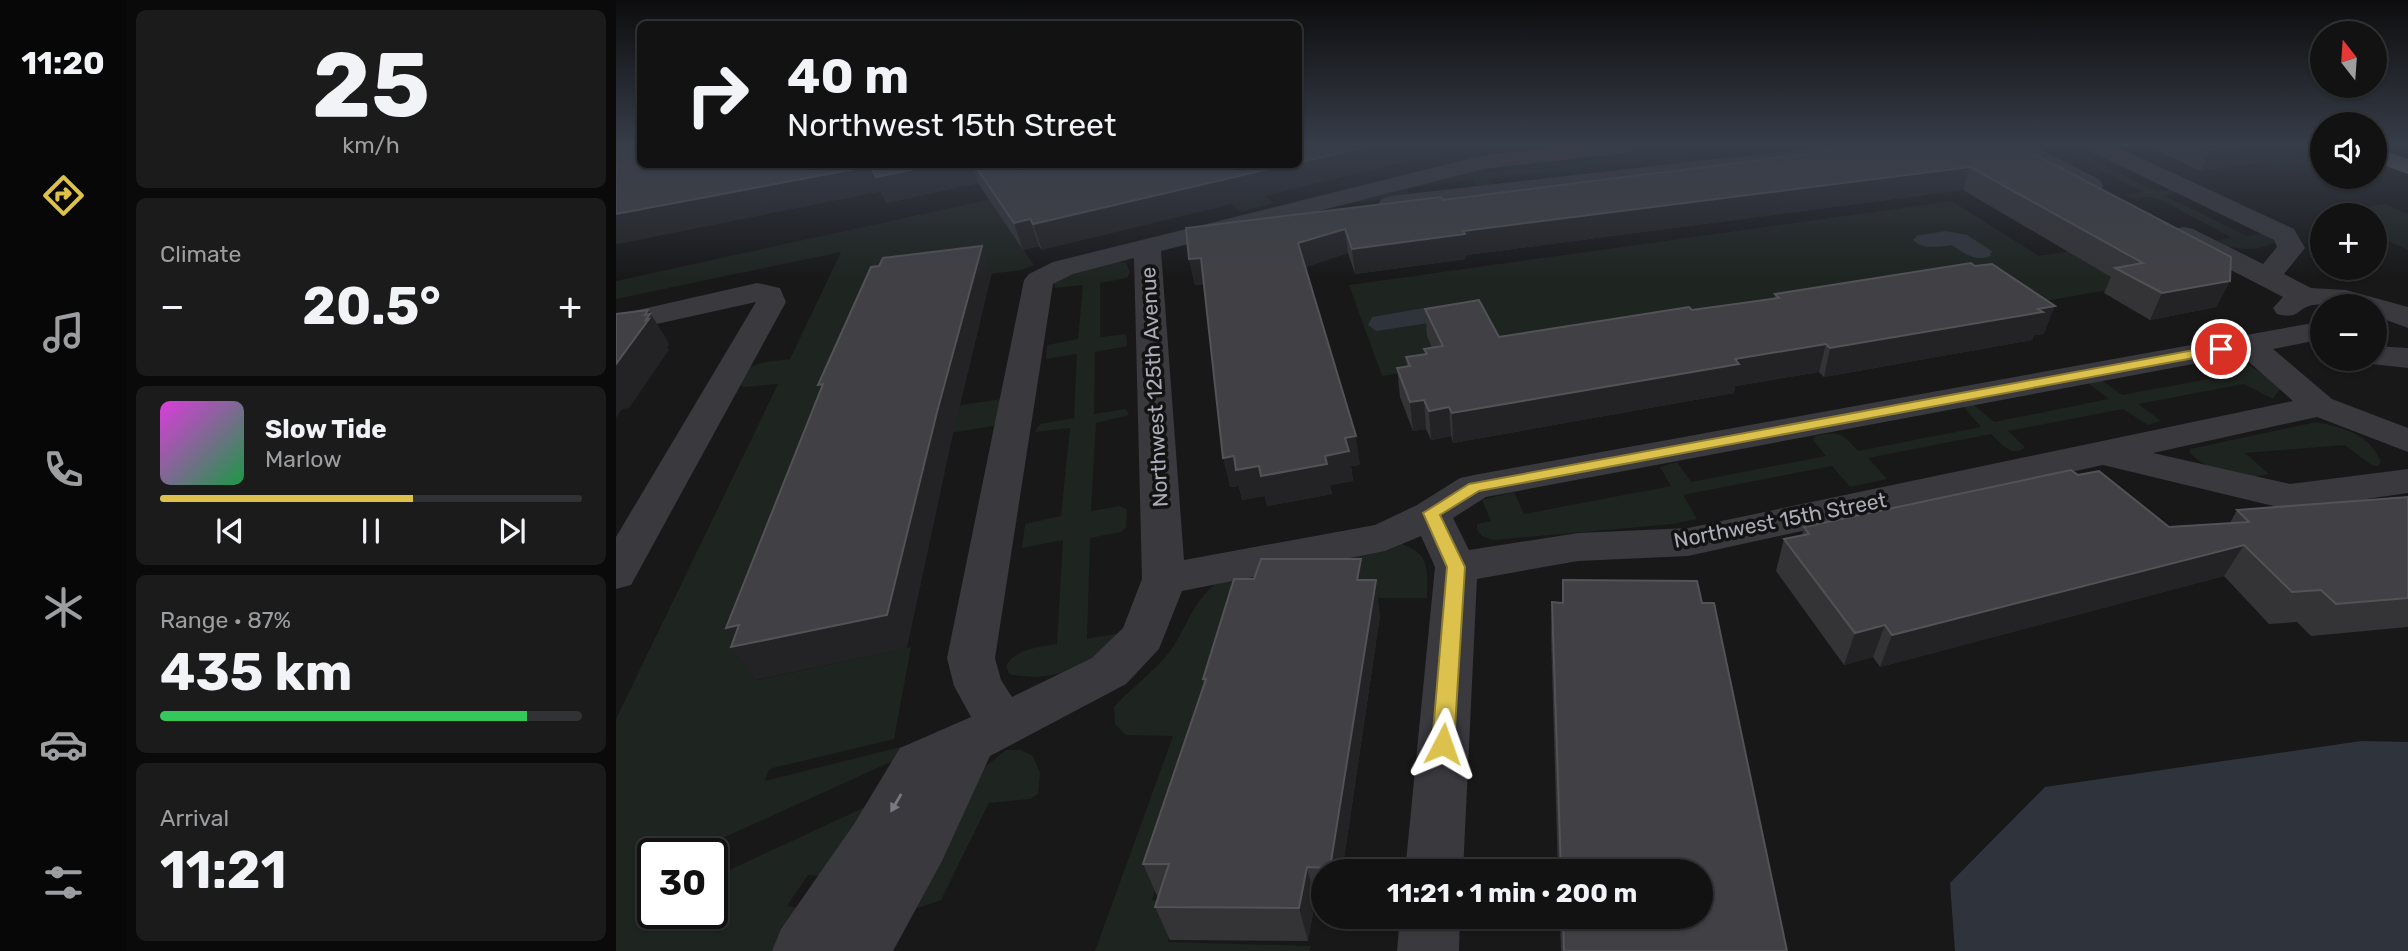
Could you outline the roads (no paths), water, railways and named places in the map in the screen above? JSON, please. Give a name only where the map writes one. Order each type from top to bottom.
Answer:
[{"type":"street","points":[[1147,247],[1368,190]]},
{"type":"street","points":[[1235,223],[1506,190]]},
{"type":"street","points":[[2102,190],[2116,198]]},
{"type":"street","points":[[2192,190],[2285,235],[2291,248],[2267,277]]},
{"type":"street","points":[[2164,225],[2307,297],[2357,301],[2408,319]]},
{"type":"street","name":"Northwest 125th Avenue","points":[[803,951],[872,886],[922,844],[988,733],[971,658],[1039,280],[1063,268],[1147,247],[1164,579],[1143,637],[1109,671],[988,733],[919,764],[872,886],[860,951]]},
{"type":"street","points":[[616,324],[757,292],[769,294],[771,302],[616,574]]},
{"type":"street","points":[[2307,297],[2292,302],[2286,310],[2292,321],[2310,334]]},
{"type":"street","points":[[1164,579],[1385,537],[1474,487],[2248,344],[2310,338]]},
{"type":"street","points":[[2248,344],[2320,406],[2408,441]]},
{"type":"street","points":[[2387,357],[2408,358]]},
{"type":"street","name":"Northwest 15th Street","points":[[1456,567],[1578,547],[1688,542],[2320,406]]},
{"type":"street","name":"Northwest 15th Street","points":[[2101,453],[2290,497],[2408,481]]},
{"type":"street","points":[[1431,513],[1456,567],[1435,859]]},
{"type":"street","points":[[1428,951],[1429,929]]}]
